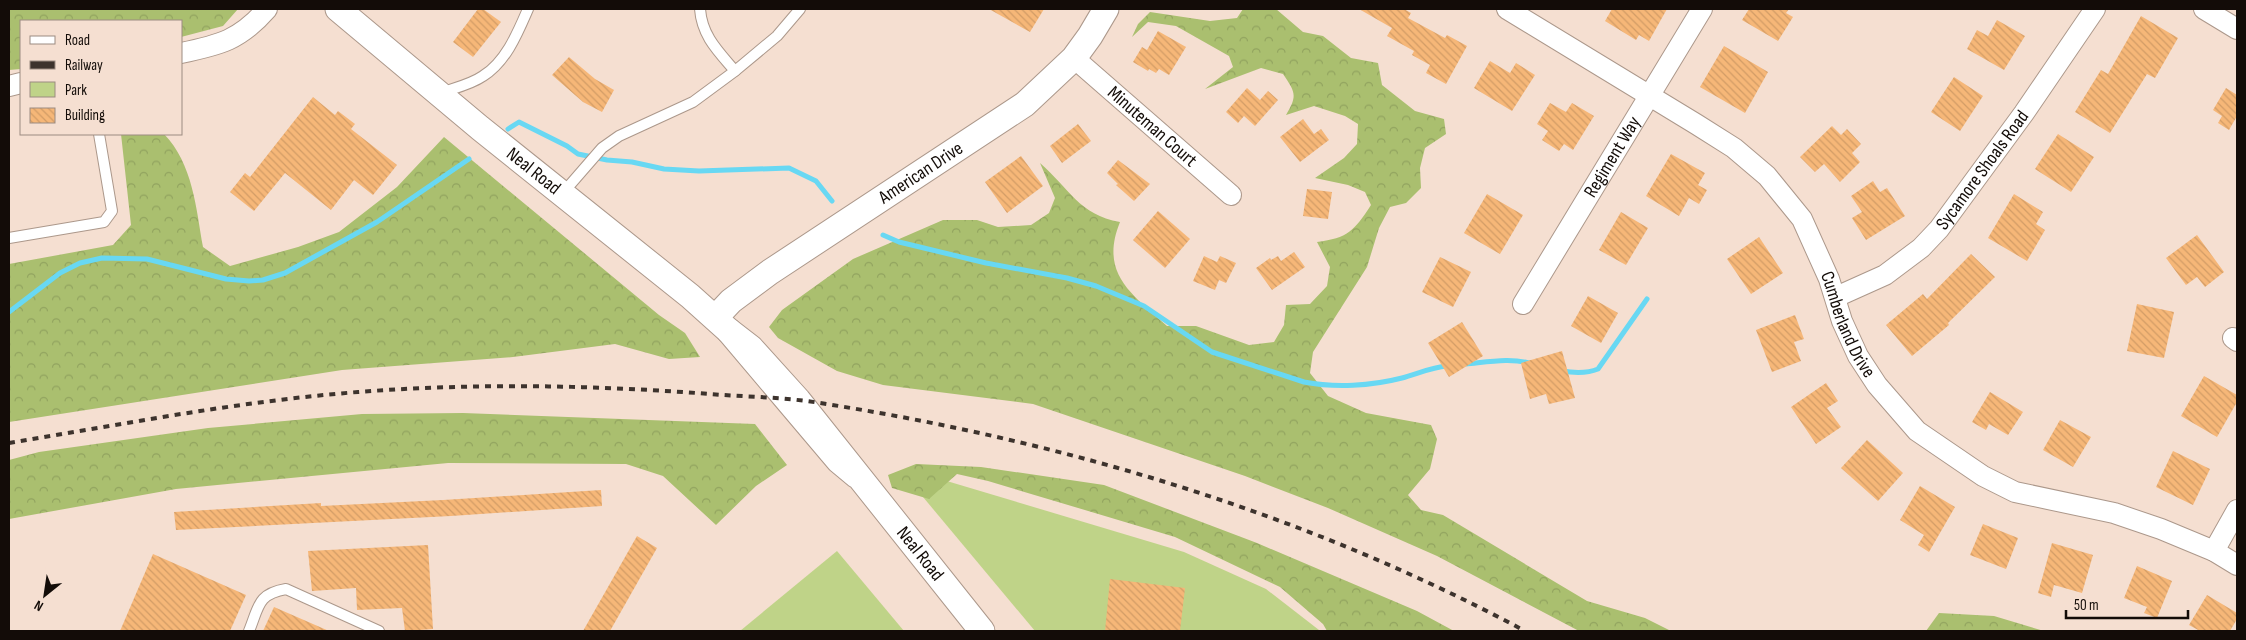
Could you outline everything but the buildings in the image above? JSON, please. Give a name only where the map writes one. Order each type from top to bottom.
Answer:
[{"type":"street","points":[[182,53],[231,40],[245,31],[267,9]]},
{"type":"street","name":"Neal Road","points":[[338,9],[751,348],[773,371],[846,458],[857,476],[982,631]]},
{"type":"street","name":"American Drive","points":[[723,324],[731,301],[770,272],[1025,104],[1074,58],[1106,9]]},
{"type":"street","name":"Cumberland Drive","points":[[1506,9],[1734,148],[1767,176],[1802,219],[1836,297],[1842,321],[1858,356],[1877,386],[1917,431],[1983,476],[2015,492],[2114,514],[2161,529],[2214,551],[2237,565]]},
{"type":"street","name":"Regiment Way","points":[[1523,304],[1702,9]]},
{"type":"street","name":"Sycamore Shoals Road","points":[[1836,297],[1885,275],[1921,248],[1939,229],[2024,113],[2095,9]]},
{"type":"street","points":[[2204,9],[2237,29]]},
{"type":"street","name":"Minuteman Court","points":[[1074,58],[1231,195]]},
{"type":"street","points":[[2214,551],[2237,510]]},
{"type":"lane","points":[[439,93],[484,76],[498,63],[512,42],[528,9]]},
{"type":"lane","points":[[700,9],[701,22],[707,38],[735,71]]},
{"type":"lane","points":[[562,194],[602,148],[619,136],[693,102],[735,71],[777,36],[800,9]]},
{"type":"lane","points":[[9,238],[104,222],[112,211],[100,135]]},
{"type":"lane","points":[[249,631],[263,597],[271,591],[286,589],[379,631]]},
{"type":"green space","points":[[9,9],[238,9],[223,26],[182,37],[182,20],[20,20],[20,69],[9,70]]},
{"type":"green space","points":[[1243,9],[1276,9],[1303,32],[1323,36],[1351,58],[1378,63],[1382,85],[1415,111],[1444,119],[1446,134],[1425,148],[1420,168],[1421,188],[1406,203],[1390,207],[1379,228],[1367,267],[1313,352],[1310,373],[1328,396],[1366,413],[1431,425],[1437,439],[1430,469],[1408,495],[1421,510],[1443,515],[1587,601],[1645,618],[1671,631],[1579,631],[1437,556],[1328,508],[1245,476],[1033,404],[883,385],[837,371],[778,338],[769,327],[782,310],[853,259],[943,220],[977,220],[998,227],[1031,225],[1049,213],[1055,198],[1040,163],[1084,207],[1106,218],[1120,222],[1115,240],[1114,256],[1116,269],[1131,293],[1167,326],[1196,326],[1249,345],[1274,342],[1284,325],[1286,305],[1310,304],[1327,286],[1330,267],[1317,242],[1336,238],[1349,232],[1360,221],[1371,205],[1365,192],[1348,185],[1315,178],[1344,158],[1357,144],[1358,124],[1345,116],[1314,106],[1286,115],[1294,94],[1290,85],[1283,74],[1261,68],[1205,89],[1233,67],[1229,56],[1176,26],[1148,22],[1132,37],[1138,24],[1150,12],[1210,21],[1237,18]]},
{"type":"green space","points":[[121,135],[165,135],[174,146],[192,187],[203,247],[230,266],[298,247],[339,232],[397,187],[444,137],[659,315],[685,333],[700,357],[669,359],[615,344],[513,357],[342,370],[9,422],[9,264],[113,245],[131,225]]},
{"type":"green space","points":[[463,413],[755,424],[787,465],[756,486],[716,525],[663,476],[626,464],[448,463],[176,489],[9,519],[9,460],[39,452],[208,428],[362,414]]},
{"type":"green space","points":[[916,464],[981,467],[1104,485],[1257,543],[1417,611],[1454,631],[1327,631],[1323,624],[1280,587],[1175,537],[988,481],[957,474],[929,499],[892,488],[888,475]]},
{"type":"green space","points":[[930,476],[1184,552],[1266,589],[1319,630],[1035,631],[918,491]]},
{"type":"green space","points":[[837,551],[904,631],[740,631]]},
{"type":"green space","points":[[1939,613],[1994,616],[2044,631],[1926,631]]},
{"type":"waterway","points":[[508,129],[519,122],[567,146],[578,154],[664,169],[699,171],[789,168],[816,181],[832,201]]},
{"type":"waterway","points":[[9,312],[60,273],[80,263],[102,258],[147,259],[226,279],[249,281],[263,280],[285,273],[377,222],[469,159]]},
{"type":"waterway","points":[[883,235],[899,242],[986,263],[1067,278],[1096,286],[1144,306],[1212,352],[1304,382],[1328,385],[1366,384],[1390,381],[1447,366]]},
{"type":"waterway","points":[[1562,371],[1580,373],[1598,369],[1647,299]]},
{"type":"waterway","points":[[1466,364],[1508,360],[1532,364]]},
{"type":"railway","points":[[9,443],[226,407],[314,396],[402,389],[490,386],[578,387],[806,401],[911,419],[1002,438],[1093,461],[1182,487],[1270,517],[1357,551],[1442,589],[1525,631]]}]
